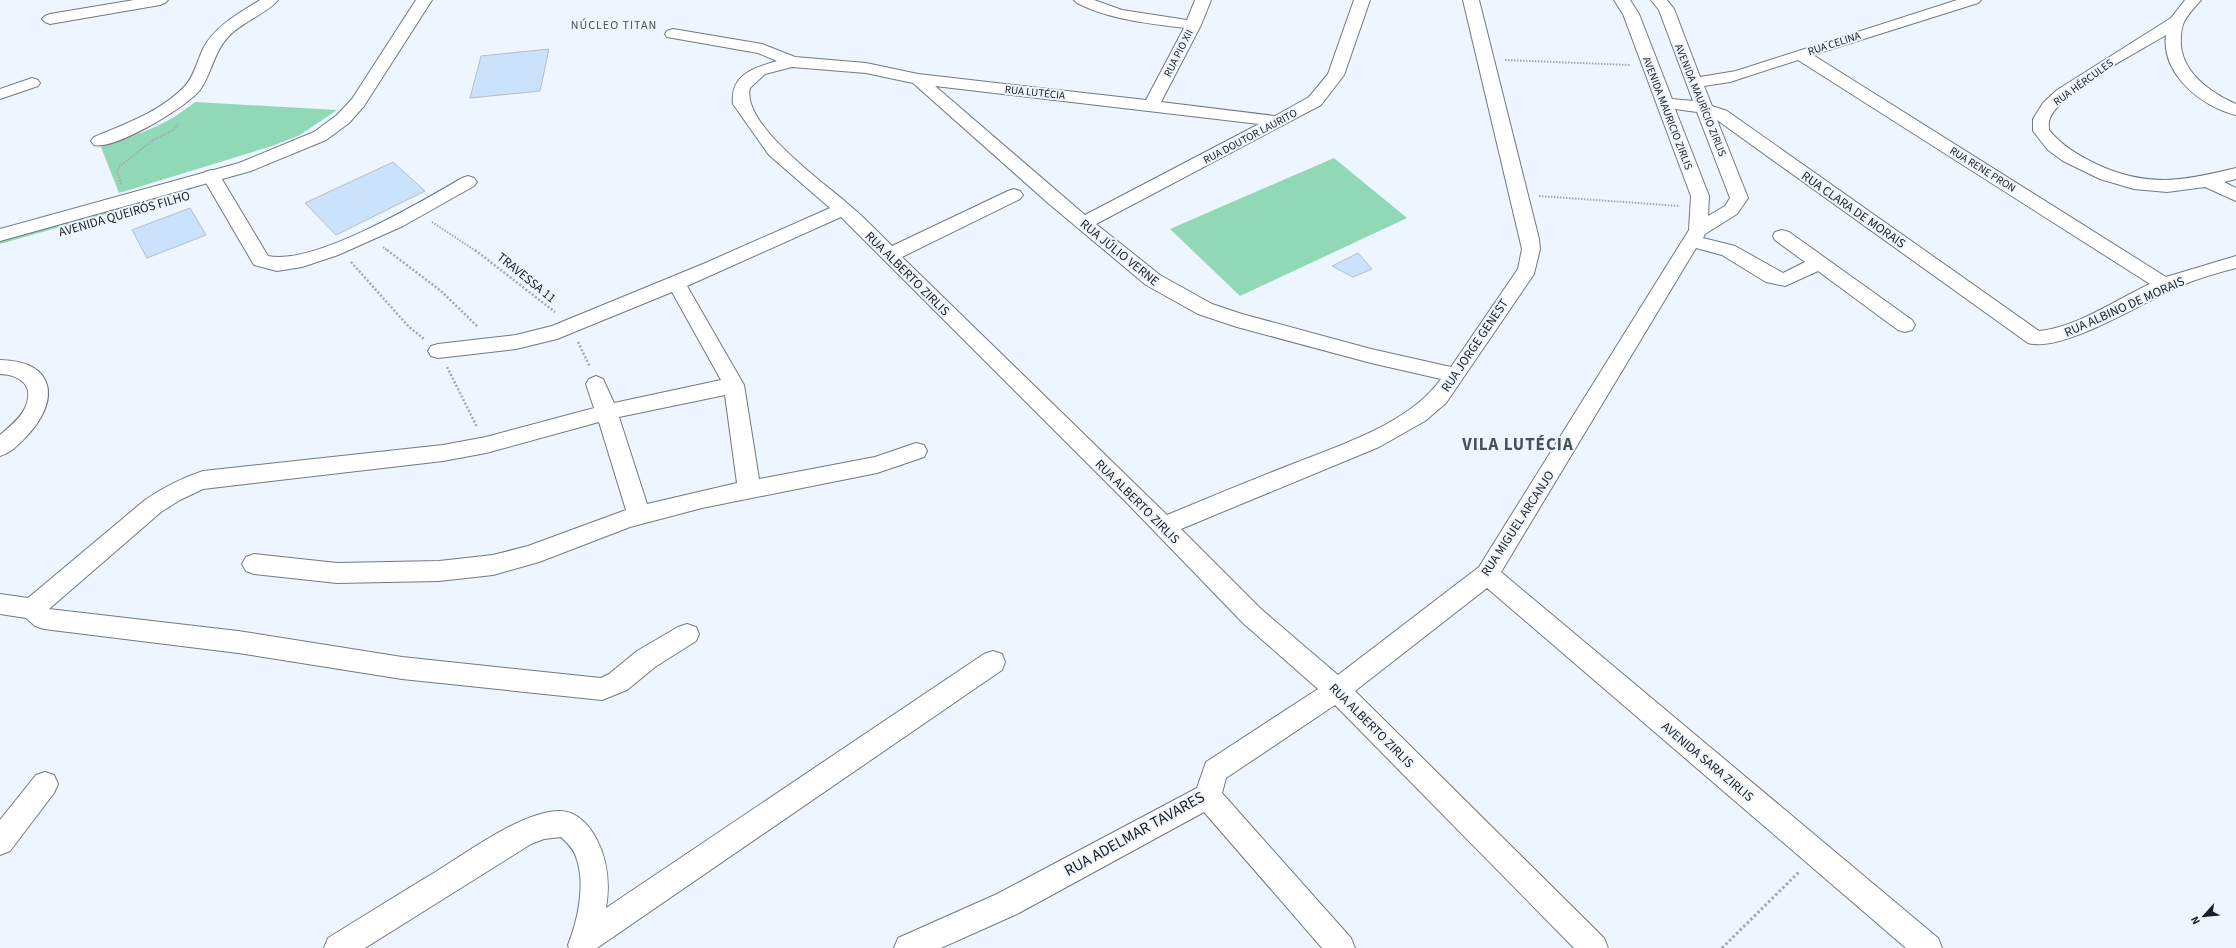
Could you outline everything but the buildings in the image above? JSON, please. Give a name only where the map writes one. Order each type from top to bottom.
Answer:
[{"type":"street","points":[[50,19],[127,3],[160,0]]},
{"type":"street","points":[[100,141],[148,120],[181,99],[199,77],[212,47],[224,32],[270,0]]},
{"type":"street","name":"AVENIDA QUEIRÓS FILHO","points":[[0,236],[213,179],[320,136],[343,119],[362,95],[424,0]]},
{"type":"street","points":[[1082,0],[1095,7],[1111,11],[1193,25]]},
{"type":"street","name":"RUA PIO XII","points":[[1151,105],[1193,25],[1203,0]]},
{"type":"street","name":"RUA DOUTOR LAURITO","points":[[1084,223],[1315,101],[1336,76],[1362,0]]},
{"type":"street","name":"RUA JORGE GENEST","points":[[1163,526],[1371,441],[1418,415],[1439,398],[1527,269],[1530,244],[1521,195],[1471,0]]},
{"type":"street","name":"AVENIDA MAURICIO ZIRLIS","points":[[1622,0],[1631,14],[1700,202],[1695,235]]},
{"type":"street","name":"AVENIDA MAURÍCIO ZIRLIS","points":[[1659,0],[1666,9],[1695,82],[1739,198],[1738,201]]},
{"type":"street","points":[[1918,0],[1944,8]]},
{"type":"street","name":"RUA CELINA","points":[[1695,82],[1724,79],[1973,0]]},
{"type":"street","name":"RUA HÉRCULES","points":[[2193,0],[2176,21],[2136,45],[2060,96],[2048,108],[2041,119],[2041,131],[2060,151],[2080,163],[2115,177],[2156,187],[2208,182],[2236,173]]},
{"type":"street","points":[[2176,21],[2173,40],[2174,54],[2179,67],[2199,91],[2236,110]]},
{"type":"street","points":[[673,34],[762,49],[792,62]]},
{"type":"street","name":"RUA RENE PRON","points":[[1800,54],[2166,285]]},
{"type":"street","name":"RUA LUTÉCIA","points":[[792,62],[866,68],[918,80],[1151,105],[1278,121]]},
{"type":"street","name":"RUA ALBERTO ZIRLIS","points":[[792,62],[759,71],[742,86],[741,104],[764,138],[775,151],[843,209],[1252,616],[1337,690],[1594,948]]},
{"type":"street","name":"RUA JÚLIO VERNE","points":[[918,80],[1054,199],[1153,280],[1205,309],[1330,345],[1455,375]]},
{"type":"street","points":[[0,94],[32,83]]},
{"type":"street","name":"RUA CLARA DE MORAIS","points":[[1664,104],[1688,104],[1705,108],[1734,124],[2035,338]]},
{"type":"street","points":[[213,179],[261,262],[278,266],[311,260],[416,212],[468,182]]},
{"type":"street","name":"AVENIDA QUEIRÓS FILHO","points":[[0,250],[188,196],[213,179]]},
{"type":"street","points":[[2208,182],[2236,195]]},
{"type":"street","points":[[890,255],[1014,196]]},
{"type":"street","points":[[1700,202],[1738,201]]},
{"type":"street","points":[[1695,235],[1732,210],[1738,201]]},
{"type":"street","points":[[438,351],[530,339],[571,327],[676,283],[843,209]]},
{"type":"street","points":[[1695,235],[1728,250],[1773,277],[1785,280],[1818,263]]},
{"type":"street","name":"RUA MIGUEL ARCANJO","points":[[1337,690],[1465,593],[1487,574],[1695,235]]},
{"type":"street","points":[[1782,236],[1905,325]]},
{"type":"street","name":"RUA ALBINO DE MORAIS","points":[[2035,338],[2042,338],[2063,333],[2166,285],[2236,262]]},
{"type":"street","points":[[676,283],[734,385],[749,489]]},
{"type":"street","points":[[0,367],[21,370],[31,376],[38,386],[40,395],[37,407],[28,420],[0,448]]},
{"type":"street","points":[[596,384],[608,412],[627,484],[640,516]]},
{"type":"street","points":[[32,609],[89,558],[169,494],[187,484],[203,480],[443,453],[486,446],[608,412],[734,385]]},
{"type":"street","points":[[254,564],[338,573],[439,571],[485,566],[532,556],[640,516],[702,499],[877,465],[916,451]]},
{"type":"street","name":"AVENIDA SARA ZIRLIS","points":[[1487,574],[1928,948]]},
{"type":"street","points":[[0,604],[32,609],[44,619],[238,642],[402,668],[602,688],[618,682],[646,659],[687,634]]},
{"type":"street","points":[[582,944],[993,662]]},
{"type":"street","name":"RUA ADELMAR TAVARES","points":[[908,948],[1007,904],[1108,848],[1208,796],[1215,771],[1337,690]]},
{"type":"street","points":[[0,842],[45,784]]},
{"type":"street","points":[[1208,796],[1341,948]]},
{"type":"street","points":[[338,948],[521,835],[548,824],[558,823],[568,824],[584,844],[595,877],[594,896],[582,944]]},
{"type":"path","points":[[1487,59],[1650,66]]},
{"type":"path","points":[[121,185],[116,171],[119,167],[153,140],[175,129],[179,124],[178,116]]},
{"type":"path","points":[[1521,195],[1700,202]]},
{"type":"path","name":"TRAVESSA 11","points":[[416,212],[487,258],[549,306],[571,327],[596,384]]},
{"type":"path","points":[[367,235],[441,290],[495,344]]},
{"type":"path","points":[[1722,948],[1818,854]]},
{"type":"green space","points":[[195,102],[337,110],[300,135],[272,146],[119,193],[101,147],[162,124]]},
{"type":"green space","points":[[1334,158],[1407,218],[1240,296],[1170,229]]},
{"type":"green space","points":[[190,187],[192,188],[190,190],[0,244],[0,241]]},
{"type":"district","name":"NÚCLEO TITAN","points":[[614,25]]},
{"type":"district","name":"VILA LUTÉCIA","points":[[1518,444]]}]
